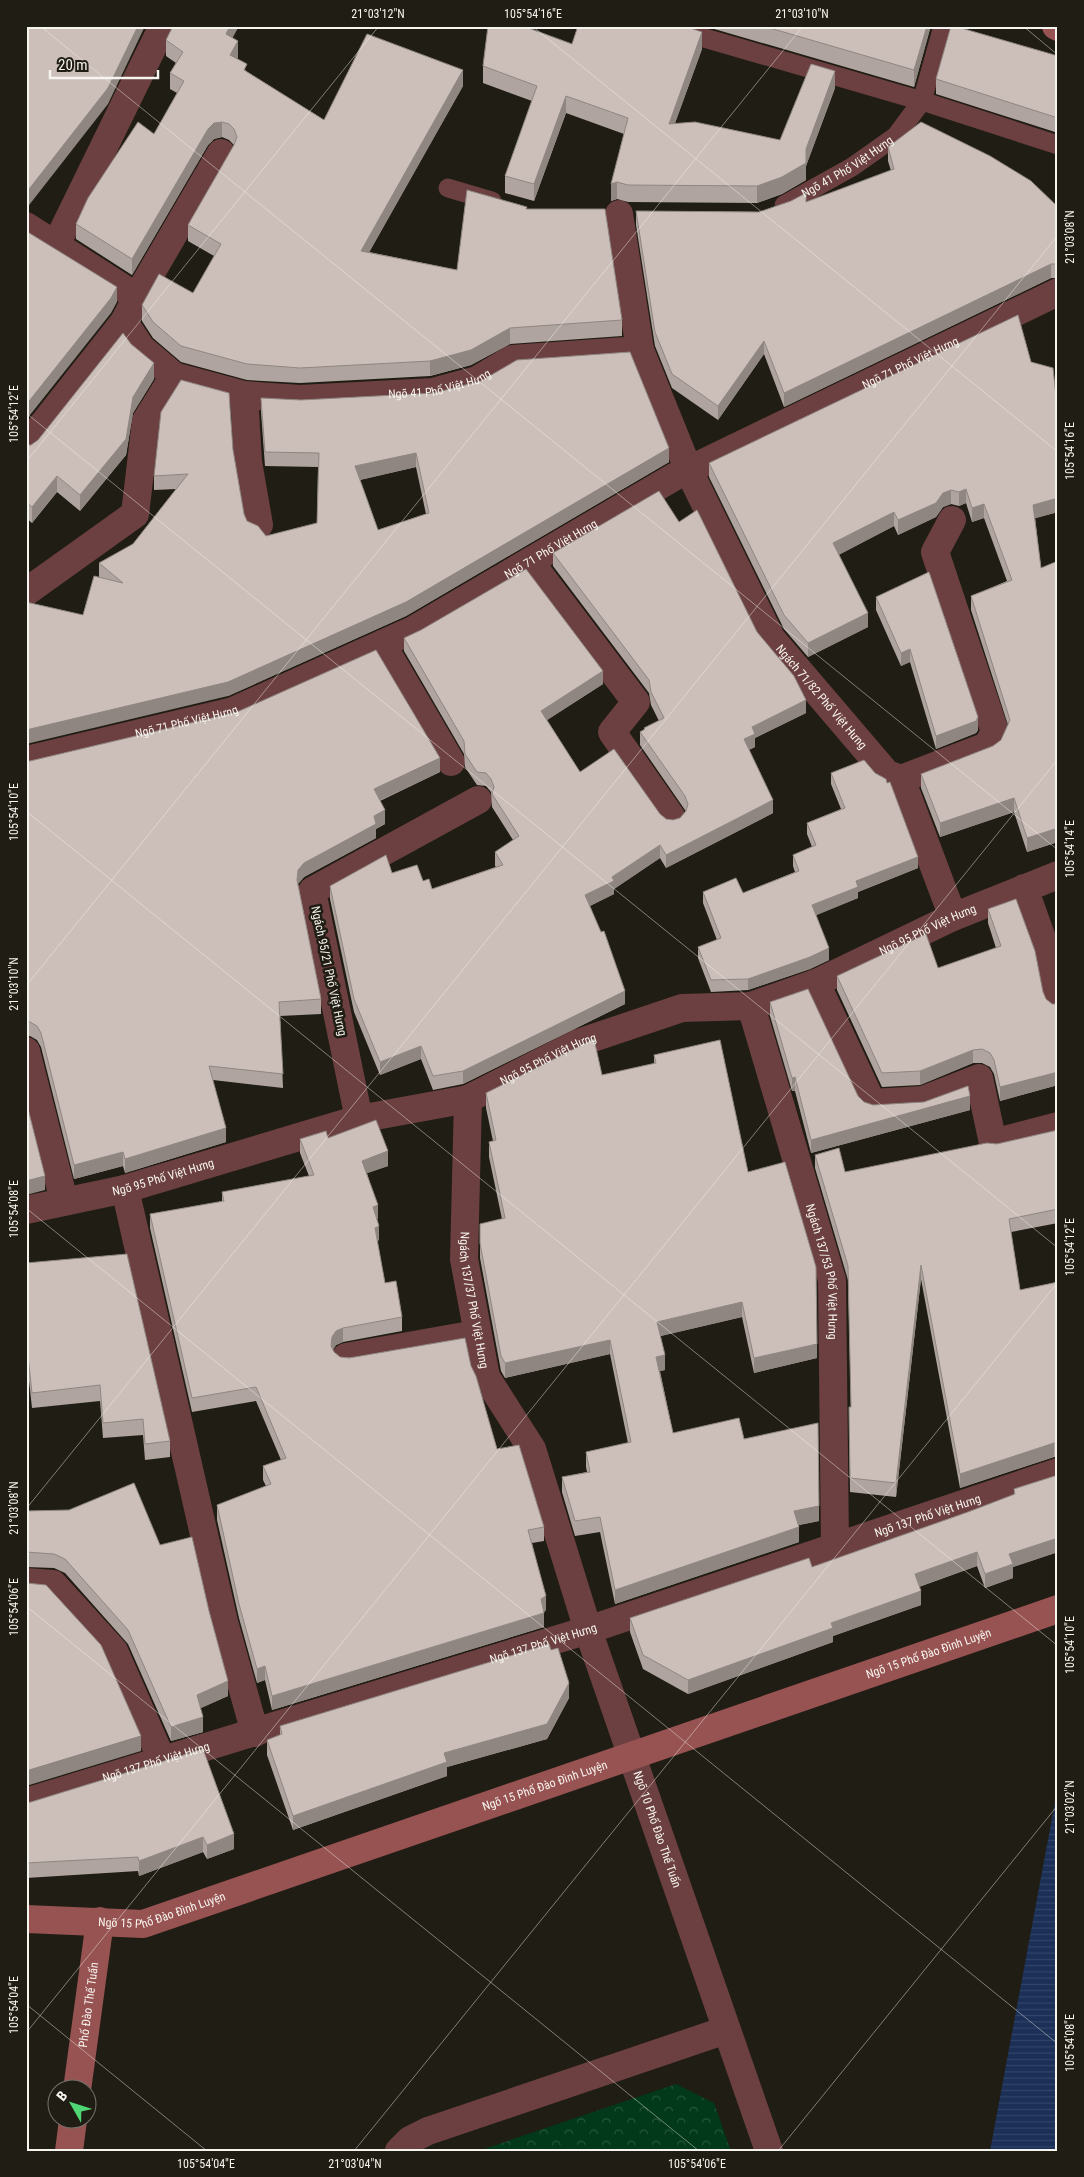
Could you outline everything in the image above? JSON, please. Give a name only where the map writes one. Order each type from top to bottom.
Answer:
[{"type":"street","points":[[56,245],[164,26]]},
{"type":"street","points":[[26,446],[124,322],[221,152]]},
{"type":"street","points":[[620,214],[640,350]]},
{"type":"street","points":[[26,226],[137,297]]},
{"type":"street","name":"Ngõ 71 Phố Việt Hưng","points":[[26,760],[233,712],[413,630],[689,471],[1058,292]]},
{"type":"street","name":"Ngõ 41 Phố Việt Hưng","points":[[124,322],[141,348],[174,376],[244,395],[300,399],[433,392],[477,380],[512,359],[640,350]]},
{"type":"street","name":"Ngách 71/82 Phố Việt Hưng","points":[[640,350],[689,471],[771,638],[887,774],[901,779]]},
{"type":"street","points":[[26,592],[135,514],[146,421],[174,376]]},
{"type":"street","points":[[244,395],[248,462],[259,525]]},
{"type":"street","points":[[952,520],[935,552],[996,732],[987,746],[901,779],[953,917]]},
{"type":"street","points":[[530,562],[636,702],[612,732],[672,818]]},
{"type":"street","points":[[382,644],[451,762]]},
{"type":"street","name":"Ngách 95/21 Phố Việt Hưng","points":[[359,1119],[312,891],[478,800]]},
{"type":"street","name":"Ngõ 95 Phố Việt Hưng","points":[[26,1210],[125,1189],[359,1119],[468,1100],[578,1043],[682,1008],[751,1006],[816,983],[953,917],[1058,875]]},
{"type":"street","points":[[1024,888],[1050,961],[1058,1003]]},
{"type":"street","points":[[816,983],[872,1103],[923,1100],[979,1078],[993,1143],[1058,1126]]},
{"type":"street","name":"Ngách 137/53 Phố Việt Hưng","points":[[751,1006],[832,1280],[835,1547]]},
{"type":"street","points":[[26,1052],[64,1201]]},
{"type":"street","name":"Ngách 137/37 Phố Việt Hưng","points":[[468,1100],[464,1259],[476,1334],[486,1377],[532,1449],[588,1630]]},
{"type":"street","points":[[125,1189],[224,1622],[255,1733]]},
{"type":"street","points":[[346,1357],[476,1334]]},
{"type":"street","name":"Ngõ 137 Phố Việt Hưng","points":[[26,1802],[588,1630],[1058,1472]]},
{"type":"street","points":[[26,1582],[53,1584],[114,1651],[162,1760]]},
{"type":"street","name":"Ngõ 15 Phố Đào Đình Luyện","points":[[26,1919],[143,1924],[1058,1609]]},
{"type":"street","name":"Ngõ 10 Phố Đào Thế Tuấn","points":[[588,1630],[769,2151]]},
{"type":"street","name":"Phố Đào Thế Tuấn","points":[[78,2080],[100,1921]]},
{"type":"street","points":[[399,2151],[410,2140],[428,2131],[726,2030]]},
{"type":"street","points":[[69,2151],[72,2130]]},
{"type":"lane","points":[[663,26],[922,101],[1058,145]]},
{"type":"lane","name":"Ngõ 41 Phố Việt Hưng","points":[[769,211],[787,204],[852,167],[896,136],[922,101],[943,26]]},
{"type":"lane","points":[[448,188],[506,204]]},
{"type":"green space","points":[[676,2084],[714,2103],[731,2151],[478,2151]]},
{"type":"water","points":[[1058,1786],[1058,2151],[990,2151]]},
{"type":"building","points":[[26,26],[138,26],[108,88],[26,193]]},
{"type":"building","points":[[173,26],[230,26],[226,34],[238,41],[230,55],[247,64],[244,70],[324,120],[367,34],[463,70],[361,251],[457,270],[467,190],[527,207],[526,209],[605,209],[622,320],[510,328],[471,350],[430,361],[300,368],[247,364],[181,346],[153,322],[142,305],[159,274],[193,293],[221,244],[188,225],[234,145],[237,137],[234,129],[229,124],[222,122],[214,123],[208,129],[132,259],[76,224],[88,198],[138,122],[154,134],[184,81],[170,73],[183,52],[166,40]]},
{"type":"building","points":[[488,26],[523,26],[572,44],[578,26],[684,26],[702,32],[669,124],[695,122],[780,140],[811,64],[835,71],[806,149],[806,163],[782,177],[757,186],[628,185],[617,182],[611,184],[628,118],[566,96],[534,184],[505,176],[537,86],[483,66]]},
{"type":"building","points":[[763,26],[927,26],[914,70]]},
{"type":"building","points":[[951,26],[1058,56],[1058,118],[936,79]]},
{"type":"building","points":[[921,122],[990,156],[1031,181],[1058,207],[1058,264],[1051,264],[784,393],[764,341],[718,406],[672,374],[655,332],[636,211],[759,212],[791,201],[806,193],[806,202],[894,169],[888,147]]},
{"type":"building","points":[[26,231],[117,287],[111,298],[26,405]]},
{"type":"building","points":[[1018,315],[1031,362],[1053,368],[1058,416],[1058,498],[1033,505],[1041,568],[1058,561],[1058,828],[1027,838],[1014,798],[940,823],[921,774],[993,746],[1001,740],[1010,720],[971,596],[1012,580],[984,504],[972,508],[966,489],[959,492],[951,490],[943,493],[936,503],[898,520],[894,512],[833,543],[868,613],[808,643],[784,615],[709,463]]},
{"type":"building","points":[[123,333],[131,344],[154,363],[133,397],[126,439],[80,495],[57,476],[32,507],[26,502],[26,445],[31,445],[38,440]]},
{"type":"building","points":[[630,352],[669,448],[406,602],[228,682],[26,730],[26,602],[83,615],[94,576],[123,583],[99,563],[133,544],[188,474],[154,476],[161,412],[181,380],[229,393],[233,450],[244,514],[247,521],[258,526],[266,536],[317,523],[319,453],[265,452],[261,398],[301,400],[434,393],[481,381],[517,360]],"holes":[[[416,453],[429,513],[378,530],[355,466]]]},
{"type":"building","points":[[659,491],[679,522],[697,510],[757,632],[794,676],[806,700],[752,727],[755,734],[744,739],[773,800],[666,855],[660,845],[612,877],[614,881],[585,895],[601,932],[604,931],[625,991],[463,1071],[433,1076],[421,1046],[380,1062],[354,999],[330,886],[386,855],[392,873],[417,865],[423,881],[429,879],[432,889],[503,865],[495,852],[519,836],[492,794],[494,787],[491,779],[486,773],[477,772],[465,754],[464,741],[404,638],[526,569],[603,671],[541,711],[580,772],[614,749],[660,814],[666,819],[673,820],[680,818],[686,811],[688,804],[685,796],[640,732],[664,718],[651,692],[649,680],[553,553]]},
{"type":"building","points":[[929,572],[978,717],[976,721],[936,736],[910,649],[901,653],[876,597]]},
{"type":"building","points":[[376,650],[440,758],[374,789],[385,810],[374,816],[376,824],[304,863],[298,870],[297,880],[321,999],[279,1002],[283,1074],[209,1066],[226,1128],[125,1159],[123,1152],[74,1165],[41,1033],[37,1026],[26,1022],[26,761],[237,712]]},
{"type":"building","points":[[864,760],[875,773],[886,779],[887,783],[890,782],[918,857],[856,881],[858,887],[812,905],[829,948],[810,957],[748,979],[711,980],[698,947],[721,938],[703,892],[736,878],[743,893],[799,871],[793,855],[816,845],[807,823],[845,808],[831,773]]},
{"type":"building","points":[[1016,899],[1035,951],[1043,992],[1046,999],[1052,1004],[1058,1004],[1058,1072],[1000,1087],[994,1060],[990,1053],[982,1049],[973,1050],[920,1071],[882,1073],[837,976],[926,934],[938,968],[1001,946],[988,909]]},
{"type":"building","points":[[808,989],[858,1096],[864,1102],[873,1105],[924,1102],[968,1086],[970,1096],[811,1140],[795,1077],[792,1078],[770,1002]]},
{"type":"building","points":[[594,1039],[602,1075],[656,1063],[654,1055],[720,1040],[748,1172],[785,1162],[816,1267],[817,1344],[754,1358],[742,1302],[657,1322],[665,1355],[656,1357],[673,1433],[739,1418],[744,1439],[818,1423],[819,1506],[794,1511],[799,1527],[615,1590],[600,1517],[575,1521],[562,1477],[590,1472],[586,1452],[631,1442],[610,1340],[505,1363],[501,1356],[480,1243],[480,1224],[505,1218],[489,1142],[496,1140],[486,1093]]},
{"type":"building","points":[[26,1101],[45,1176],[26,1181]]},
{"type":"building","points":[[376,1120],[388,1151],[362,1161],[378,1205],[373,1207],[379,1226],[375,1228],[385,1283],[396,1281],[402,1317],[343,1328],[336,1331],[332,1337],[331,1346],[340,1357],[349,1358],[465,1338],[471,1366],[476,1376],[497,1449],[519,1445],[544,1527],[528,1530],[546,1596],[541,1599],[544,1613],[272,1696],[265,1666],[257,1669],[239,1604],[217,1505],[271,1484],[263,1466],[286,1458],[256,1387],[192,1398],[150,1214],[224,1201],[222,1192],[314,1175],[300,1139],[326,1131],[328,1138]]},
{"type":"building","points":[[1058,1130],[1058,1209],[1009,1219],[1020,1290],[1058,1282],[1058,1443],[960,1474],[921,1265],[896,1483],[850,1478],[849,1407],[851,1407],[848,1266],[815,1155],[839,1148],[845,1172],[987,1143],[997,1144]]},
{"type":"building","points":[[127,1254],[170,1441],[145,1444],[143,1419],[103,1423],[100,1385],[32,1393],[26,1337],[26,1263]]},
{"type":"building","points":[[1058,1475],[1058,1538],[1009,1554],[1013,1564],[985,1574],[977,1552],[915,1574],[921,1591],[831,1623],[833,1628],[688,1680],[643,1655],[630,1618],[809,1558],[812,1567],[968,1512],[1015,1494],[1014,1489]]},
{"type":"building","points":[[134,1483],[160,1545],[192,1537],[228,1681],[197,1695],[203,1717],[171,1727],[128,1630],[65,1559],[54,1554],[26,1552],[26,1511],[69,1510]]},
{"type":"building","points":[[26,1583],[46,1585],[101,1645],[141,1736],[26,1771]]},
{"type":"building","points":[[549,1644],[551,1650],[558,1648],[569,1683],[547,1724],[444,1753],[447,1762],[293,1816],[267,1740],[282,1734],[280,1726]]},
{"type":"building","points":[[203,1749],[234,1834],[207,1845],[203,1837],[139,1861],[138,1857],[26,1863],[26,1803]]}]
